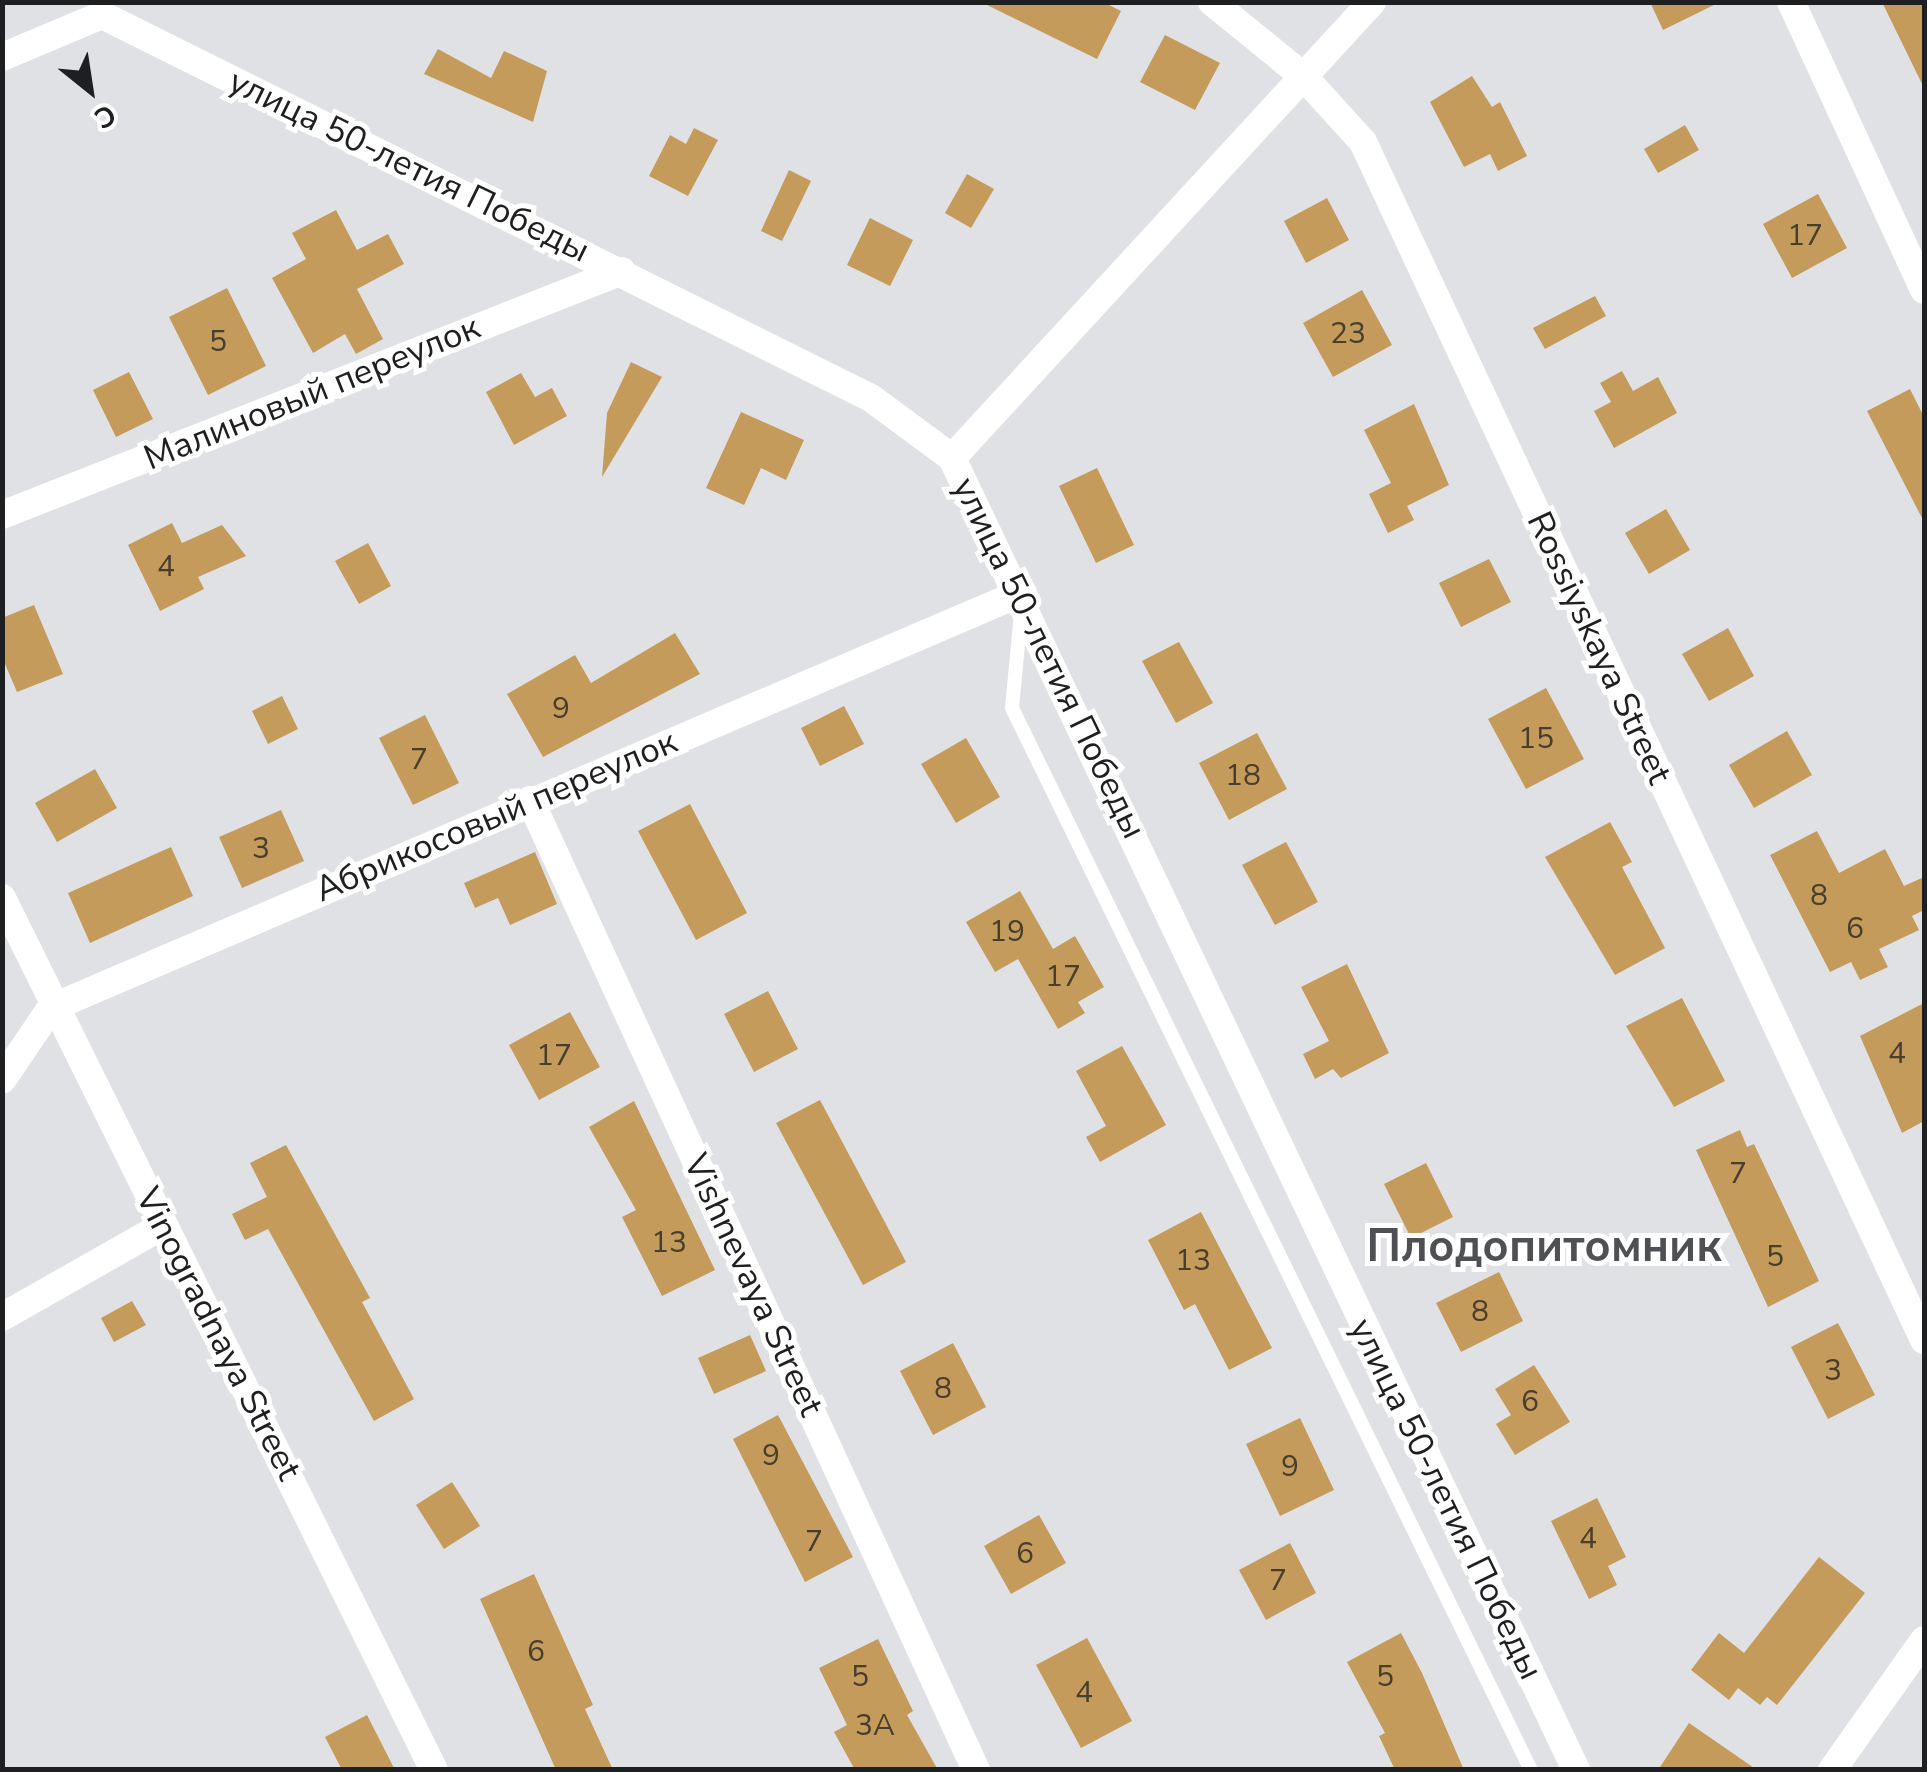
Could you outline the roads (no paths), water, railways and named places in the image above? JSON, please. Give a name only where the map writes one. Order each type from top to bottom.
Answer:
[{"type":"street","name":"Rossiyskaya Street","points":[[1212,2],[1304,76],[1363,142],[1924,1340]]},
{"type":"street","points":[[952,458],[1372,2]]},
{"type":"street","points":[[1791,2],[1924,290]]},
{"type":"street","name":"улица 50-летия Победы","points":[[2,57],[102,15],[871,398],[952,458],[1022,592],[1576,1770]]},
{"type":"street","name":"Малиновый переулок","points":[[2,515],[622,271]]},
{"type":"street","name":"Абрикосовый переулок","points":[[51,1008],[1022,592]]},
{"type":"street","name":"Vishnevaya Street","points":[[530,800],[976,1770]]},
{"type":"street","name":"Vinogradnaya Street","points":[[2,898],[51,1008],[434,1770]]},
{"type":"street","points":[[2,1080],[51,1008]]},
{"type":"street","points":[[2,1317],[162,1226]]},
{"type":"street","points":[[1832,1770],[1924,1640]]},
{"type":"lane","points":[[1022,592],[1012,708],[1531,1770]]},
{"type":"district","name":"Плодопитомник","points":[[1544,1247]]}]
